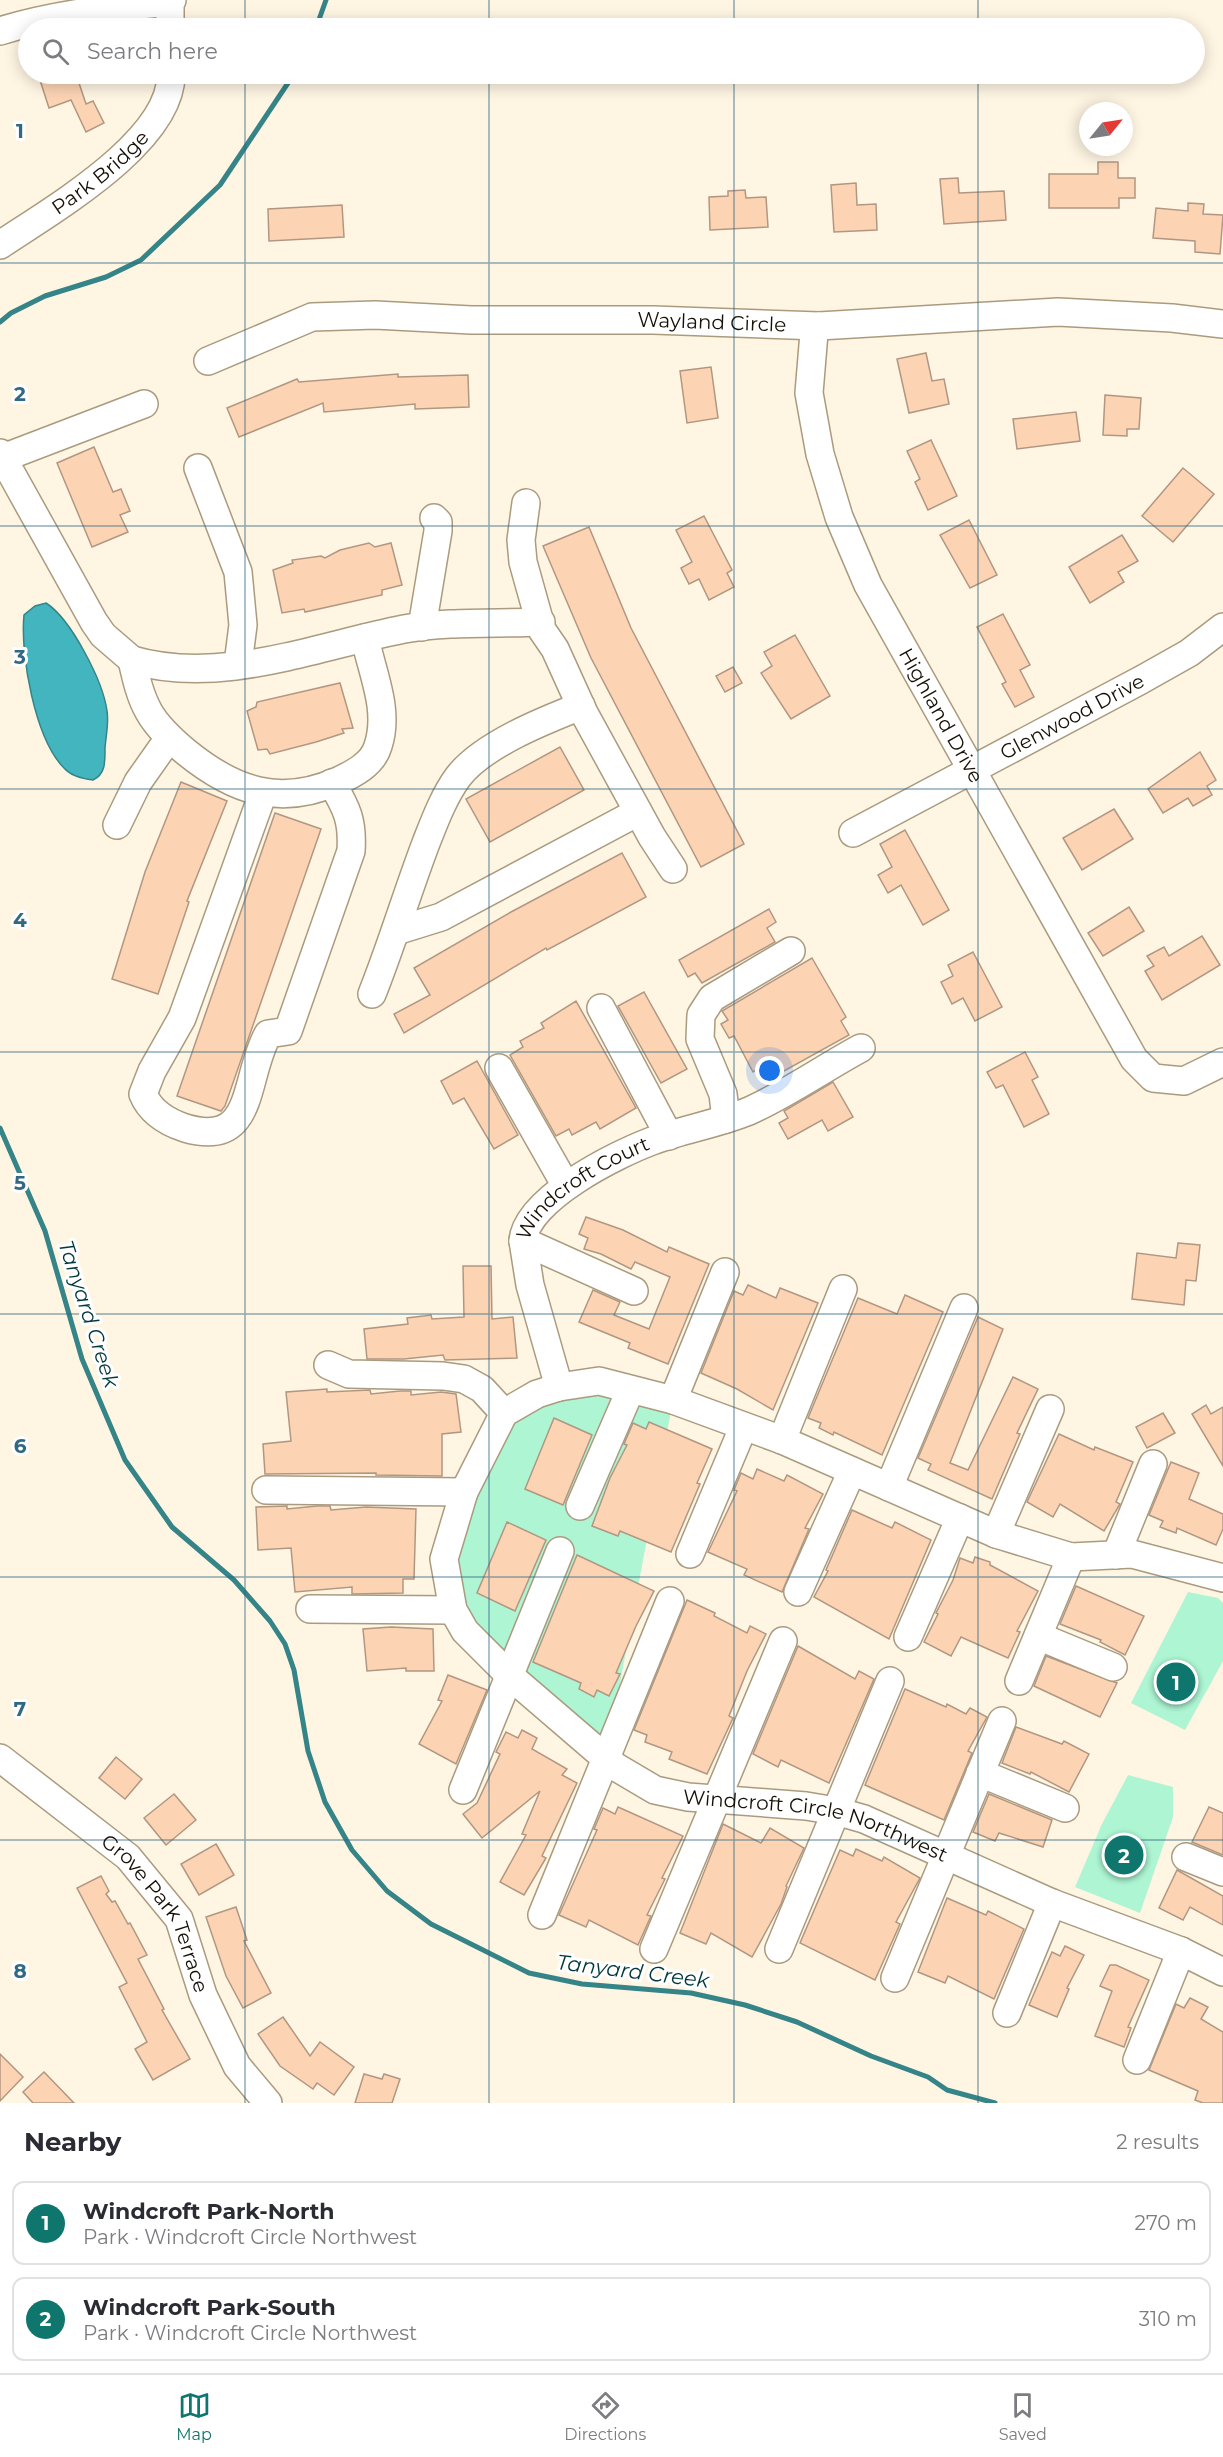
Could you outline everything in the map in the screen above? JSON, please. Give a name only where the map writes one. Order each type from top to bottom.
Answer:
[{"type":"street","points":[[62,18],[105,9],[171,10]]},
{"type":"street","points":[[0,31],[18,27]]},
{"type":"street","name":"Park Bridge","points":[[0,245],[114,165],[144,136],[165,101],[169,84]]},
{"type":"street","name":"Wayland Circle","points":[[208,361],[312,317],[375,315],[471,320],[653,320],[819,326],[1058,312],[1172,318],[1223,324]]},
{"type":"street","name":"Highland Drive","points":[[819,326],[814,333],[809,393],[819,454],[839,517],[868,585],[1134,1059],[1153,1078],[1184,1081],[1223,1062]]},
{"type":"street","points":[[144,404],[1,455],[93,622],[103,635],[132,660],[175,669],[238,664],[265,661],[422,627],[541,622]]},
{"type":"street","points":[[198,468],[238,572],[243,625],[238,664]]},
{"type":"street","points":[[526,503],[521,540],[523,562],[541,622],[581,706],[638,812],[673,869]]},
{"type":"street","points":[[422,627],[438,531],[438,522],[434,518]]},
{"type":"street","name":"Glenwood Drive","points":[[853,833],[1189,652],[1223,627]]},
{"type":"street","points":[[132,660],[138,685],[149,713],[169,738],[202,766],[228,781],[263,793],[305,793],[332,783],[364,766],[378,747],[383,723],[379,693],[365,639]]},
{"type":"street","points":[[372,994],[439,811],[459,776],[476,760],[512,738],[540,723],[581,706]]},
{"type":"street","points":[[117,825],[138,782],[169,738]]},
{"type":"street","points":[[263,793],[182,1018],[152,1071],[143,1094],[147,1104],[162,1118],[183,1127],[213,1134],[232,1126],[242,1108],[268,1034],[288,1031],[351,851],[353,829],[332,783]]},
{"type":"street","points":[[396,931],[441,917],[638,812]]},
{"type":"street","points":[[726,1119],[723,1094],[699,1039],[701,1015],[712,998],[791,951]]},
{"type":"street","points":[[601,1008],[669,1136]]},
{"type":"street","name":"Windcroft Court","points":[[559,1387],[530,1285],[523,1241],[524,1234],[540,1208],[574,1180],[652,1141],[751,1110],[861,1048]]},
{"type":"street","points":[[499,1068],[566,1186]]},
{"type":"street","points":[[523,1241],[634,1290]]},
{"type":"street","points":[[673,1400],[725,1272]]},
{"type":"street","points":[[782,1440],[843,1289]]},
{"type":"street","points":[[889,1487],[964,1308]]},
{"type":"street","points":[[328,1365],[350,1374],[443,1376],[464,1379],[482,1389],[504,1413],[537,1394],[559,1387],[600,1381],[630,1391],[673,1400],[743,1428],[782,1440],[996,1534],[1071,1557],[1132,1554],[1223,1578]]},
{"type":"street","points":[[580,1506],[630,1391]]},
{"type":"street","points":[[996,1534],[1050,1409]]},
{"type":"street","name":"Windcroft Circle Northwest","points":[[504,1413],[464,1492],[444,1559],[453,1610],[465,1631],[510,1676],[616,1767],[655,1790],[716,1800],[836,1811],[864,1819],[1052,1903],[1181,1951],[1223,1972]]},
{"type":"street","points":[[690,1554],[743,1428]]},
{"type":"street","points":[[1116,1555],[1153,1464]]},
{"type":"street","points":[[798,1592],[852,1471]]},
{"type":"street","points":[[266,1490],[464,1492]]},
{"type":"street","points":[[908,1637],[960,1518]]},
{"type":"street","points":[[464,1790],[560,1551]]},
{"type":"street","points":[[1018,1681],[1071,1557]]},
{"type":"street","points":[[542,1915],[670,1601]]},
{"type":"street","points":[[310,1609],[453,1610]]},
{"type":"street","points":[[1038,1636],[1113,1667]]},
{"type":"street","points":[[654,1949],[783,1641]]},
{"type":"street","points":[[779,1949],[890,1681]]},
{"type":"street","points":[[895,1978],[1002,1721]]},
{"type":"street","name":"Grove Park Terrace","points":[[0,1758],[128,1857],[178,1919],[203,1995],[237,2066],[267,2103]]},
{"type":"street","points":[[980,1773],[1065,1808]]},
{"type":"street","points":[[1186,1857],[1223,1872]]},
{"type":"street","points":[[1007,2013],[1052,1903]]},
{"type":"street","points":[[1137,2060],[1181,1951]]},
{"type":"green space","points":[[559,1387],[673,1400],[606,1758],[453,1610],[464,1492],[504,1413]]},
{"type":"green space","points":[[1188,1592],[1218,1598],[1223,1603],[1223,1661],[1185,1730],[1131,1703]]},
{"type":"green space","points":[[1128,1775],[1173,1787],[1173,1817],[1140,1913],[1075,1887],[1102,1824]]},
{"type":"water","points":[[46,603],[66,622],[75,636],[93,668],[104,698],[108,720],[105,762],[103,771],[93,780],[70,773],[54,755],[45,737],[32,696],[24,652],[24,615],[35,606]]},
{"type":"building","points":[[41,84],[79,84],[86,104],[93,101],[104,123],[86,132],[71,100],[49,108]]},
{"type":"building","points":[[1098,162],[1118,162],[1118,178],[1135,178],[1135,198],[1119,198],[1119,208],[1049,208],[1049,174],[1098,174]]},
{"type":"building","points":[[958,178],[959,193],[1004,191],[1006,220],[944,224],[940,179]]},
{"type":"building","points":[[856,183],[857,205],[876,204],[877,230],[834,232],[831,185]]},
{"type":"building","points":[[745,190],[746,198],[766,197],[768,227],[710,230],[709,197],[728,196],[728,191]]},
{"type":"building","points":[[1188,203],[1204,204],[1203,214],[1223,215],[1220,254],[1195,252],[1195,241],[1153,238],[1156,208],[1188,211]]},
{"type":"building","points":[[342,205],[344,237],[269,241],[268,209]]},
{"type":"building","points":[[926,353],[932,381],[944,379],[949,404],[909,413],[897,359]]},
{"type":"building","points":[[711,367],[718,418],[687,423],[680,371]]},
{"type":"building","points":[[398,374],[398,377],[468,375],[469,407],[415,409],[415,404],[324,412],[323,403],[239,437],[227,408],[297,379],[299,382]]},
{"type":"building","points":[[1105,395],[1141,398],[1139,429],[1127,429],[1127,436],[1103,435]]},
{"type":"building","points":[[1076,412],[1080,441],[1017,449],[1013,419]]},
{"type":"building","points":[[931,440],[957,496],[928,510],[915,482],[920,479],[907,451]]},
{"type":"building","points":[[94,447],[113,492],[121,489],[130,511],[120,515],[128,532],[92,547],[57,463]]},
{"type":"building","points":[[1183,468],[1214,494],[1173,542],[1142,516]]},
{"type":"building","points":[[704,516],[732,570],[727,573],[734,587],[709,600],[699,579],[689,584],[681,568],[692,562],[676,530]]},
{"type":"building","points":[[969,520],[997,575],[970,588],[940,535]]},
{"type":"building","points":[[589,527],[631,628],[744,844],[701,867],[591,658],[543,546]]},
{"type":"building","points":[[1122,535],[1138,561],[1118,572],[1124,582],[1090,603],[1069,567]]},
{"type":"building","points":[[369,543],[375,547],[391,543],[402,585],[382,590],[382,595],[305,612],[304,609],[282,613],[273,570],[293,563],[292,560],[321,556],[325,558],[340,550]]},
{"type":"building","points":[[1003,614],[1030,665],[1020,670],[1034,697],[1015,707],[1002,684],[1006,682],[977,627]]},
{"type":"building","points":[[795,635],[830,696],[791,719],[761,673],[772,666],[764,652]]},
{"type":"building","points":[[733,667],[742,683],[725,692],[716,676]]},
{"type":"building","points":[[340,683],[353,728],[342,729],[344,733],[270,754],[267,749],[258,750],[247,711],[256,707],[257,702]]},
{"type":"building","points":[[560,747],[584,790],[490,842],[466,799]]},
{"type":"building","points":[[1200,752],[1216,780],[1207,786],[1212,795],[1193,806],[1188,798],[1163,813],[1148,789]]},
{"type":"building","points":[[181,782],[227,801],[187,901],[189,902],[158,994],[112,979],[145,872]]},
{"type":"building","points":[[1114,809],[1133,839],[1082,870],[1063,838]]},
{"type":"building","points":[[275,813],[321,829],[225,1106],[221,1111],[177,1096]]},
{"type":"building","points":[[905,830],[949,910],[923,925],[901,885],[888,893],[878,875],[892,867],[880,844]]},
{"type":"building","points":[[622,853],[646,897],[547,950],[546,948],[404,1033],[394,1014],[430,995],[414,968],[511,912]]},
{"type":"building","points":[[1129,907],[1144,931],[1103,956],[1088,933]]},
{"type":"building","points":[[769,909],[776,922],[767,928],[775,942],[702,983],[695,973],[688,977],[679,960]]},
{"type":"building","points":[[1202,936],[1220,965],[1162,1000],[1145,971],[1154,966],[1147,956],[1164,947],[1169,956]]},
{"type":"building","points":[[973,952],[1002,1007],[975,1021],[963,998],[952,1004],[941,982],[953,976],[948,965]]},
{"type":"building","points":[[812,958],[846,1017],[841,1021],[849,1035],[766,1081],[759,1068],[753,1072],[734,1036],[729,1038],[721,1024],[728,1020],[722,1011]]},
{"type":"building","points":[[644,992],[687,1069],[661,1083],[618,1006]]},
{"type":"building","points":[[576,1001],[636,1108],[600,1129],[596,1122],[572,1135],[569,1129],[556,1136],[510,1055],[523,1047],[520,1041],[544,1028],[541,1023]]},
{"type":"building","points":[[1025,1052],[1038,1077],[1032,1080],[1049,1114],[1024,1127],[1003,1085],[996,1088],[987,1072]]},
{"type":"building","points":[[477,1061],[518,1135],[494,1149],[464,1098],[453,1104],[441,1081]]},
{"type":"building","points":[[833,1082],[853,1117],[828,1131],[822,1120],[788,1139],[779,1123],[788,1118],[784,1111]]},
{"type":"building","points":[[586,1217],[623,1230],[667,1252],[669,1247],[709,1264],[668,1364],[628,1348],[630,1343],[579,1322],[593,1290],[620,1302],[614,1315],[649,1329],[670,1277],[635,1262],[631,1269],[601,1254],[584,1249],[588,1238],[579,1234]]},
{"type":"building","points":[[1178,1243],[1200,1245],[1196,1281],[1186,1280],[1184,1305],[1132,1299],[1137,1253],[1176,1258]]},
{"type":"building","points":[[463,1266],[491,1266],[492,1319],[513,1317],[517,1358],[445,1360],[443,1355],[404,1359],[367,1359],[364,1329],[408,1324],[407,1318],[431,1315],[432,1319],[464,1317]]},
{"type":"building","points":[[748,1285],[776,1298],[780,1288],[818,1303],[773,1410],[737,1389],[701,1373],[734,1291],[743,1295]]},
{"type":"building","points":[[905,1295],[943,1312],[882,1455],[834,1432],[833,1435],[819,1428],[821,1423],[808,1418],[858,1298],[897,1314]]},
{"type":"building","points":[[978,1317],[1003,1329],[950,1463],[968,1470],[1013,1377],[1038,1389],[1017,1433],[1020,1434],[992,1499],[928,1470],[931,1464],[918,1458]]},
{"type":"building","points":[[327,1389],[327,1392],[370,1390],[371,1394],[411,1391],[411,1395],[441,1392],[456,1394],[461,1432],[442,1434],[442,1476],[376,1475],[376,1473],[265,1474],[263,1444],[291,1441],[286,1392]]},
{"type":"building","points":[[1206,1405],[1211,1414],[1223,1407],[1223,1466],[1192,1414]]},
{"type":"building","points":[[1163,1413],[1175,1433],[1147,1448],[1136,1427]]},
{"type":"building","points":[[554,1418],[592,1435],[563,1505],[525,1489]]},
{"type":"building","points":[[649,1422],[712,1449],[671,1552],[620,1531],[618,1536],[592,1526],[610,1478],[627,1445],[624,1444],[633,1423],[646,1429]]},
{"type":"building","points":[[1059,1434],[1094,1450],[1095,1447],[1133,1462],[1116,1502],[1120,1504],[1104,1531],[1060,1504],[1053,1517],[1027,1502]]},
{"type":"building","points":[[1171,1462],[1199,1473],[1189,1499],[1223,1514],[1223,1529],[1216,1545],[1177,1528],[1176,1533],[1160,1527],[1163,1521],[1149,1515]]},
{"type":"building","points":[[757,1469],[784,1481],[787,1475],[823,1494],[805,1528],[809,1529],[782,1592],[744,1575],[747,1569],[708,1552],[737,1491],[734,1490],[741,1473],[753,1479]]},
{"type":"building","points":[[287,1506],[287,1509],[330,1506],[331,1510],[366,1507],[416,1509],[414,1579],[403,1579],[403,1593],[352,1594],[352,1587],[295,1592],[291,1548],[258,1550],[256,1507]]},
{"type":"building","points":[[852,1510],[892,1528],[895,1522],[931,1540],[889,1639],[814,1597],[828,1571],[826,1570]]},
{"type":"building","points":[[507,1522],[546,1540],[515,1611],[477,1593]]},
{"type":"building","points":[[577,1555],[654,1591],[636,1626],[616,1673],[620,1674],[609,1696],[597,1690],[594,1697],[579,1689],[581,1683],[533,1662]]},
{"type":"building","points":[[975,1557],[990,1562],[990,1565],[1038,1591],[1017,1631],[1020,1632],[1008,1658],[961,1637],[951,1656],[924,1642],[953,1580],[960,1558],[973,1563]]},
{"type":"building","points":[[1076,1586],[1144,1616],[1125,1655],[1100,1642],[1101,1640],[1060,1624]]},
{"type":"building","points":[[687,1600],[715,1613],[714,1616],[747,1633],[750,1626],[766,1634],[747,1671],[729,1716],[733,1718],[707,1774],[669,1759],[672,1752],[645,1742],[647,1735],[634,1730]]},
{"type":"building","points":[[391,1627],[433,1629],[434,1671],[406,1671],[406,1668],[367,1671],[363,1629]]},
{"type":"building","points":[[798,1646],[855,1679],[859,1671],[874,1679],[829,1783],[781,1760],[778,1767],[753,1754]]},
{"type":"building","points":[[1046,1656],[1117,1683],[1100,1717],[1034,1686]]},
{"type":"building","points":[[448,1675],[487,1690],[456,1764],[419,1744],[442,1701],[438,1700]]},
{"type":"building","points":[[905,1689],[946,1707],[947,1704],[966,1714],[970,1708],[987,1717],[968,1751],[972,1753],[944,1820],[865,1785]]},
{"type":"building","points":[[1016,1727],[1062,1744],[1064,1741],[1089,1754],[1069,1792],[1031,1772],[1030,1774],[1002,1763]]},
{"type":"building","points":[[522,1730],[537,1738],[532,1749],[567,1769],[562,1775],[577,1783],[542,1856],[546,1858],[524,1895],[500,1882],[526,1835],[522,1834],[540,1791],[482,1838],[463,1814],[477,1803],[500,1754],[496,1752],[506,1732],[518,1738]]},
{"type":"building","points":[[116,1757],[142,1779],[125,1799],[99,1778]]},
{"type":"building","points":[[174,1794],[196,1820],[166,1845],[144,1818]]},
{"type":"building","points":[[989,1794],[1052,1820],[1043,1847],[999,1833],[995,1841],[973,1832]]},
{"type":"building","points":[[618,1807],[683,1836],[662,1878],[665,1879],[647,1915],[651,1916],[638,1945],[589,1920],[586,1927],[559,1915],[597,1830],[594,1829],[603,1808],[615,1814]]},
{"type":"building","points":[[1209,1807],[1223,1813],[1223,1855],[1192,1842]]},
{"type":"building","points":[[723,1824],[761,1843],[770,1828],[804,1848],[786,1886],[781,1904],[752,1957],[711,1933],[706,1944],[680,1933]]},
{"type":"building","points":[[216,1844],[234,1875],[199,1895],[181,1864]]},
{"type":"building","points":[[856,1849],[882,1861],[884,1857],[920,1878],[896,1922],[900,1924],[875,1980],[800,1943],[840,1850],[853,1856]]},
{"type":"building","points":[[1177,1870],[1223,1896],[1223,1925],[1190,1907],[1183,1920],[1159,1908]]},
{"type":"building","points":[[101,1876],[109,1891],[106,1894],[112,1902],[115,1901],[128,1924],[130,1923],[147,1955],[138,1959],[164,2009],[162,2010],[190,2059],[153,2080],[135,2049],[147,2042],[119,1987],[127,1983],[77,1888]]},
{"type":"building","points":[[947,1898],[986,1915],[988,1911],[1024,1929],[994,1999],[948,1976],[945,1983],[918,1972]]},
{"type":"building","points":[[236,1907],[247,1940],[244,1941],[271,1993],[243,2008],[226,1976],[206,1917]]},
{"type":"building","points":[[1065,1946],[1084,1955],[1067,1988],[1069,1989],[1057,2017],[1029,2005],[1052,1952],[1060,1956]]},
{"type":"building","points":[[1110,1965],[1116,1965],[1149,1980],[1128,2027],[1131,2028],[1124,2047],[1095,2036],[1112,1991],[1100,1986]]},
{"type":"building","points":[[1190,1998],[1208,2007],[1201,2019],[1223,2032],[1223,2103],[1203,2103],[1195,2100],[1198,2091],[1149,2070],[1176,2004],[1184,2008]]},
{"type":"building","points":[[283,2017],[310,2056],[320,2042],[354,2067],[334,2095],[317,2083],[313,2089],[280,2066],[258,2034]]},
{"type":"building","points":[[0,2054],[23,2077],[0,2101]]},
{"type":"building","points":[[44,2072],[74,2103],[33,2103],[23,2092]]},
{"type":"building","points":[[364,2074],[382,2079],[384,2074],[400,2079],[392,2103],[355,2103]]},
{"type":"waterway","name":"Tanyard Creek","points":[[320,18],[326,0]]},
{"type":"waterway","name":"Tanyard Creek","points":[[0,322],[11,313],[45,296],[106,277],[141,260],[220,185],[287,84]]},
{"type":"waterway","name":"Tanyard Creek","points":[[0,1128],[45,1231],[82,1359],[125,1460],[172,1527],[234,1580],[270,1621],[285,1644],[294,1670],[308,1751],[325,1802],[352,1850],[387,1891],[431,1924],[529,1973],[582,1984],[691,1993],[745,2005],[797,2022],[871,2056],[928,2077],[947,2090],[995,2103]]},
{"type":"place","name":"Windcroft Park-North","points":[[1176,1682]]},
{"type":"place","name":"Windcroft Park-South","points":[[1124,1855]]}]
